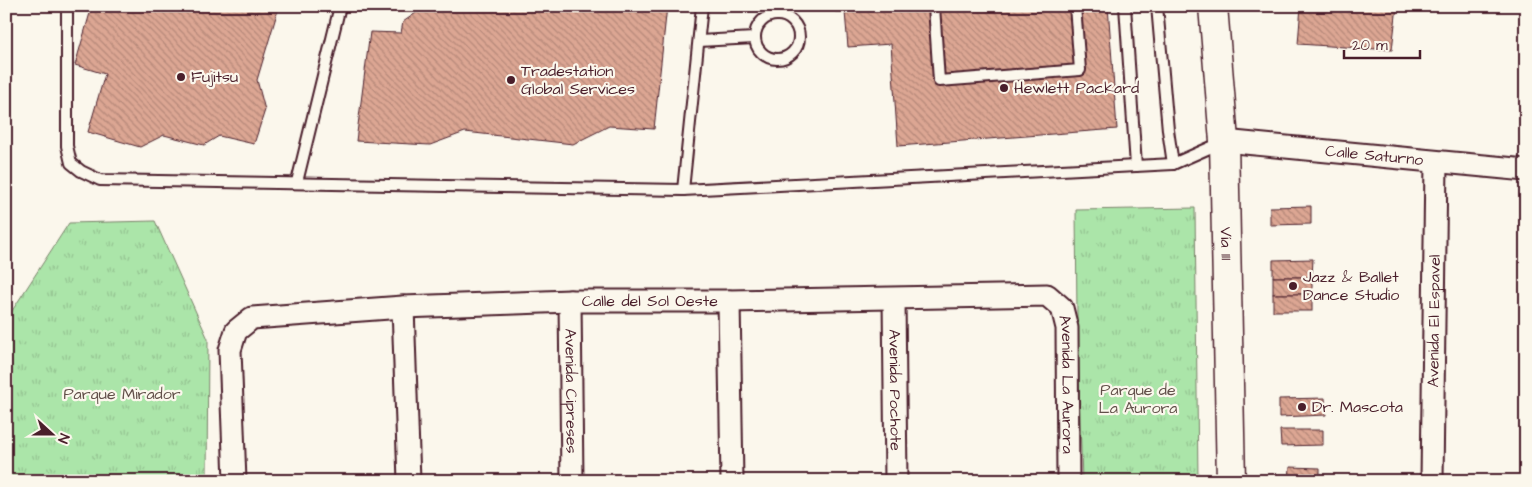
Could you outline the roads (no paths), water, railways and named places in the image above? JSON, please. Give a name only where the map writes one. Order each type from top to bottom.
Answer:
[{"type":"main road","name":"Vía 111","points":[[1213,6],[1224,141],[1230,481]]},
{"type":"street","name":"Calle Saturno","points":[[1224,141],[1526,170]]},
{"type":"street","name":"Avenida El Espavel","points":[[1432,481],[1436,162]]},
{"type":"street","name":"Calle del Sol Oeste","points":[[235,481],[230,350],[236,331],[252,318],[403,307],[570,301],[894,299],[1048,295]]},
{"type":"street","name":"Avenida La Aurora","points":[[1048,295],[1062,308],[1067,328],[1068,481]]},
{"type":"street","name":"Avenida Pochote","points":[[894,299],[896,481]]},
{"type":"street","name":"Avenida Cipreses","points":[[570,301],[572,481]]},
{"type":"street","points":[[729,301],[732,481]]},
{"type":"street","points":[[403,307],[409,481]]},
{"type":"lane","points":[[67,6],[67,146],[71,163],[81,172],[100,180],[683,190],[1173,164],[1224,141]]},
{"type":"lane","points":[[298,182],[340,6]]},
{"type":"lane","points":[[683,190],[702,6]]},
{"type":"lane","points":[[934,6],[939,81],[1080,70],[1076,6]]},
{"type":"lane","points":[[1125,6],[1136,166]]},
{"type":"lane","points":[[1157,6],[1168,130],[1173,164]]},
{"type":"lane","points":[[776,14],[787,17],[796,25],[799,36],[797,48],[789,56],[778,60],[766,58],[758,50],[754,38],[756,27],[764,18],[776,14]]},
{"type":"lane","points":[[699,42],[754,38]]},
{"type":"place","name":"Fujitsu","points":[[181,77]]},
{"type":"place","name":"Tradestation Global Services","points":[[511,80]]},
{"type":"place","name":"Hewlett Packard","points":[[1004,88]]},
{"type":"place","name":"Jazz & Ballet Dance Studio","points":[[1293,286]]},
{"type":"place","name":"Dr. Mascota","points":[[1302,407]]},
{"type":"park label","name":"Parque Mirador","points":[[122,394]]},
{"type":"park label","name":"Parque de La Aurora","points":[[1138,399]]}]
